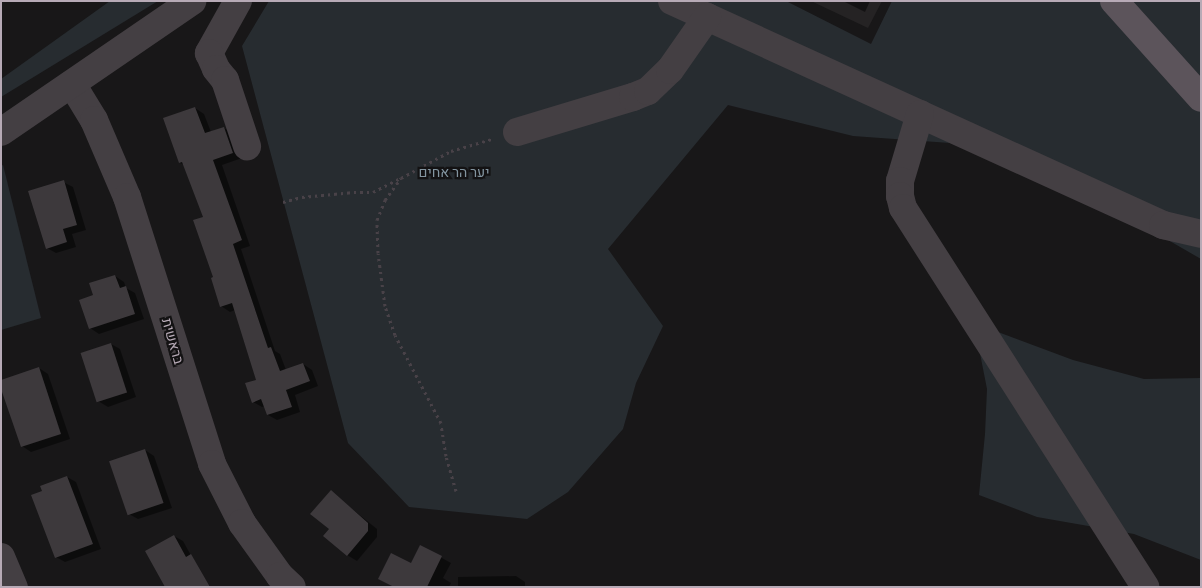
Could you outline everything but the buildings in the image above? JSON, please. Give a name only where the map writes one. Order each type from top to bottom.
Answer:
[{"type":"main road","points":[[1114,1],[1201,98]]},
{"type":"street","points":[[1,132],[192,1]]},
{"type":"street","points":[[238,1],[209,53],[216,69],[225,80],[247,146]]},
{"type":"street","points":[[672,1],[1163,225],[1201,234]]},
{"type":"street","points":[[517,132],[633,97],[648,90],[670,70],[707,17]]},
{"type":"street","name":"בראשית","points":[[72,84],[94,120],[127,197],[212,464],[242,523],[280,576],[292,587]]},
{"type":"street","points":[[920,114],[900,181],[900,196],[904,208],[1145,587]]},
{"type":"street","points":[[1,556],[14,587]]},
{"type":"path","points":[[283,202],[302,197],[373,192],[451,151],[517,132]]},
{"type":"path","points":[[401,178],[384,200],[377,220],[378,253],[385,306],[395,336],[441,423],[446,456],[456,491]]},
{"type":"shaded area","points":[[811,1],[882,1],[868,28]]},
{"type":"green space","points":[[110,1],[158,1],[1,97],[1,79]]},
{"type":"green space","name":"יער הר אחים","points":[[269,1],[786,1],[871,44],[892,1],[1201,1],[1201,259],[1102,202],[950,143],[853,136],[728,105],[608,249],[663,326],[636,383],[623,429],[568,492],[527,519],[409,507],[348,443],[242,46]]},
{"type":"green space","points":[[3,165],[41,318],[1,330],[1,166]]},
{"type":"green space","points":[[974,323],[1073,360],[1144,379],[1201,378],[1201,560],[1134,534],[1037,517],[979,495],[987,389]]}]
